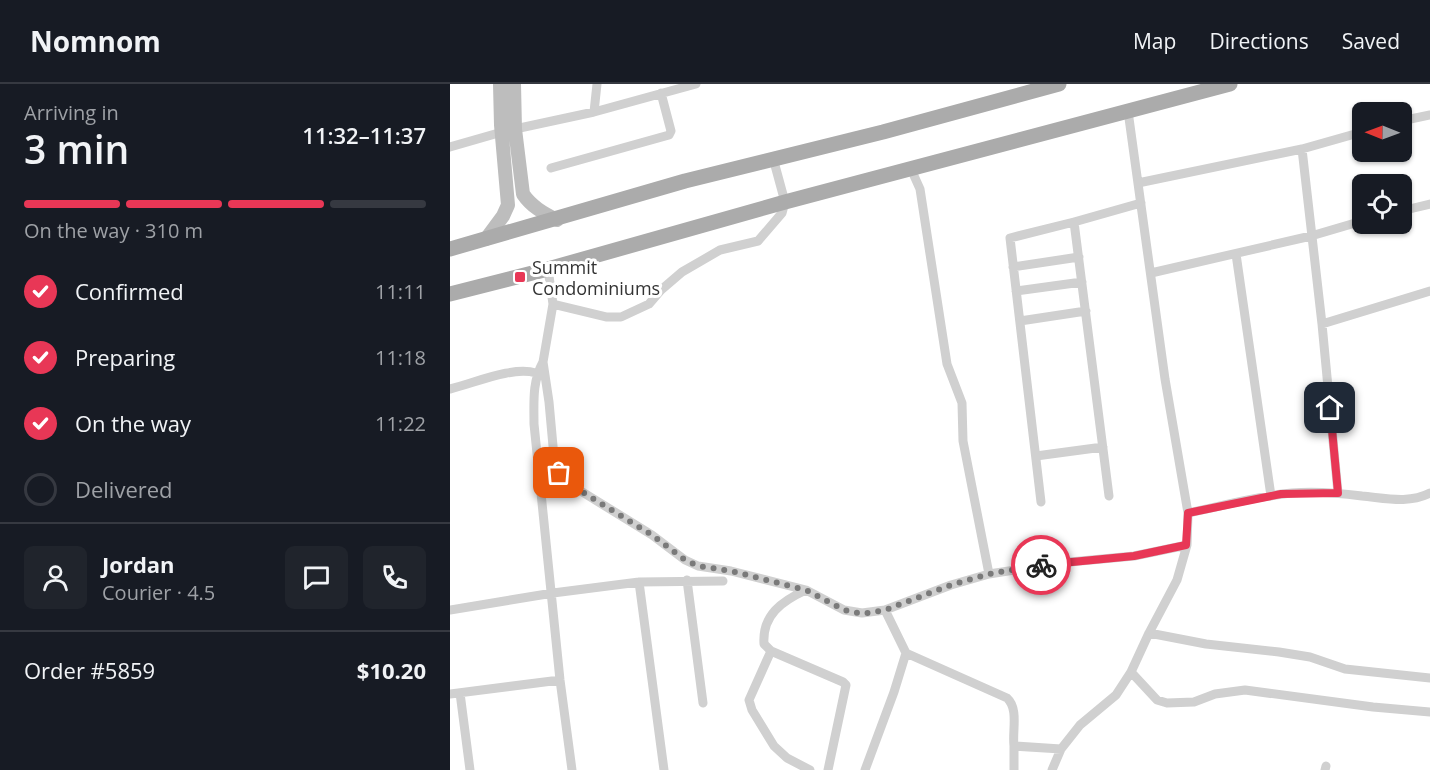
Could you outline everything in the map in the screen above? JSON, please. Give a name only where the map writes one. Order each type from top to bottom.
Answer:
[{"type":"main road","points":[[500,84],[523,194],[539,210],[557,220]]},
{"type":"main road","points":[[486,239],[504,216],[508,205],[509,131],[514,84]]},
{"type":"main road","points":[[450,249],[557,220],[685,181],[883,132],[1059,84]]},
{"type":"main road","points":[[450,294],[1230,84]]},
{"type":"street","points":[[594,112],[597,84]]},
{"type":"street","points":[[450,147],[594,112],[696,84]]},
{"type":"street","points":[[550,168],[669,135],[671,131],[661,93]]},
{"type":"street","points":[[1052,770],[1061,748],[1080,725],[1116,695],[1131,672],[1177,580],[1186,545],[1188,513],[1165,379],[1128,111]]},
{"type":"street","points":[[1412,119],[1430,115]]},
{"type":"street","points":[[1138,183],[1302,149],[1352,135]]},
{"type":"street","points":[[1302,149],[1338,493]]},
{"type":"street","points":[[553,304],[607,317],[621,317],[649,304],[682,272],[720,250],[758,241],[782,213],[785,202],[773,158]]},
{"type":"street","points":[[912,169],[920,189],[947,364],[962,403],[963,441],[989,574]]},
{"type":"street","points":[[1041,502],[1010,238],[1141,203]]},
{"type":"street","points":[[1412,208],[1430,204]]},
{"type":"street","points":[[1074,222],[1109,496]]},
{"type":"street","points":[[1151,273],[1311,236],[1352,224]]},
{"type":"street","points":[[1236,254],[1271,496]]},
{"type":"street","points":[[1013,267],[1079,257]]},
{"type":"street","points":[[548,269],[553,304],[543,362],[554,457],[559,473],[571,485],[652,535],[685,560],[698,566],[731,571],[806,590],[844,610],[862,614],[885,610],[951,585],[989,574],[1059,562],[1134,556],[1186,545]]},
{"type":"street","points":[[1016,291],[1082,282]]},
{"type":"street","points":[[1322,324],[1430,291]]},
{"type":"street","points":[[1020,321],[1086,311]]},
{"type":"street","points":[[543,362],[537,373],[534,391],[534,424],[553,593],[560,680],[572,770]]},
{"type":"street","points":[[450,388],[514,371],[537,373]]},
{"type":"street","points":[[1036,456],[1103,447]]},
{"type":"street","points":[[1188,513],[1294,493],[1338,493],[1402,500],[1430,493]]},
{"type":"street","points":[[687,580],[703,703]]},
{"type":"street","points":[[450,610],[639,582],[723,581]]},
{"type":"street","points":[[639,582],[664,770]]},
{"type":"street","points":[[806,590],[787,598],[773,612],[767,623],[764,644],[771,651],[846,685],[828,770]]},
{"type":"street","points":[[885,610],[906,653],[1012,702],[1014,770]]},
{"type":"street","points":[[1149,633],[1206,644],[1310,657],[1345,669],[1430,678]]},
{"type":"street","points":[[771,651],[749,700],[752,710],[774,746],[787,758],[810,770]]},
{"type":"street","points":[[865,770],[906,653]]},
{"type":"street","points":[[1131,672],[1157,700],[1167,702],[1194,702],[1215,694],[1245,690],[1361,706],[1430,712]]},
{"type":"street","points":[[470,770],[455,693],[560,680]]},
{"type":"street","points":[[1014,746],[1061,748]]},
{"type":"way so far","points":[[559,473],[571,485],[652,535],[685,560],[698,566],[754,576],[806,590],[844,610],[862,614],[885,610],[951,585],[989,574],[1041,565]]},
{"type":"place","name":"Summit Condominiums","points":[[520,277]]},
{"type":"route","points":[[1041,565],[1134,556],[1186,545],[1188,513],[1281,494],[1338,493],[1330,408]]}]
